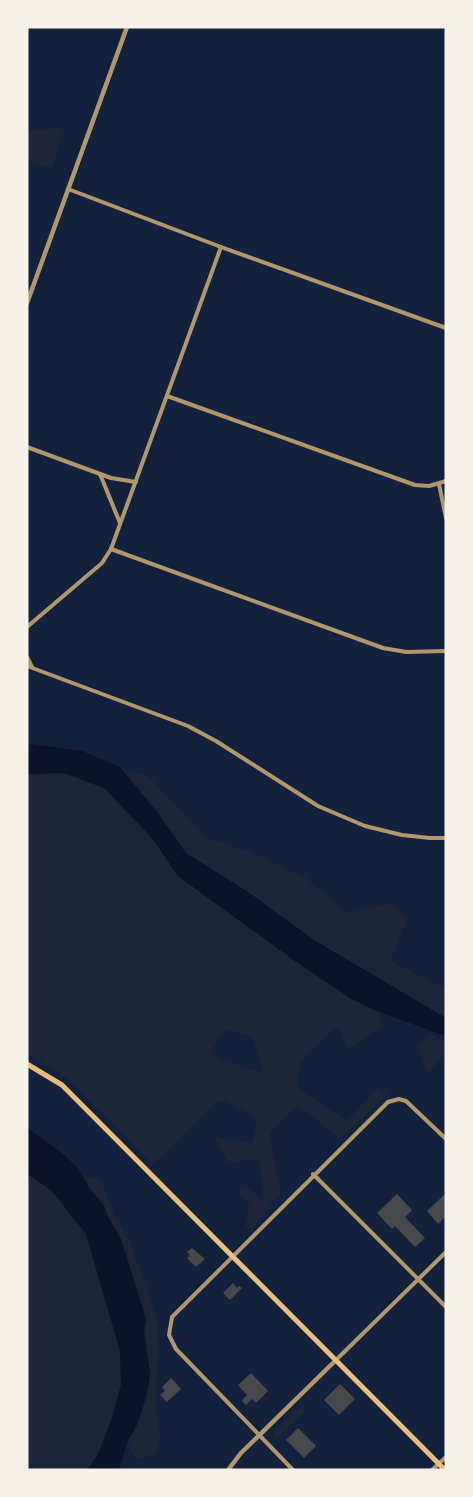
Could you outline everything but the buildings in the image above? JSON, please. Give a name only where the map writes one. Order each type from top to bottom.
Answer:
[{"type":"main road","points":[[27,1064],[62,1085],[445,1470]]},
{"type":"street","points":[[27,303],[127,27]]},
{"type":"street","points":[[68,189],[446,328]]},
{"type":"street","points":[[27,632],[29,626],[102,563],[111,549],[221,247]]},
{"type":"street","points":[[167,396],[405,482],[424,486],[446,482]]},
{"type":"street","points":[[27,447],[117,480],[136,482]]},
{"type":"street","points":[[99,474],[121,524]]},
{"type":"street","points":[[439,484],[446,519]]},
{"type":"street","points":[[111,549],[383,648],[406,652],[446,651]]},
{"type":"street","points":[[27,657],[30,667],[188,726],[216,741],[318,806],[387,832],[446,838]]},
{"type":"street","points":[[293,1470],[176,1349],[169,1331],[175,1313],[381,1107],[393,1100],[406,1101],[446,1139]]},
{"type":"street","points":[[313,1174],[446,1306]]},
{"type":"street","points":[[228,1470],[258,1436],[446,1252]]},
{"type":"street","points":[[432,1470],[446,1457]]},
{"type":"shaded area","points":[[65,127],[52,168],[27,161],[27,131]]},
{"type":"shaded area","points":[[32,744],[82,751],[120,767],[158,813],[186,853],[248,892],[314,940],[446,1018],[446,1036],[379,1012],[353,1000],[295,961],[178,876],[152,838],[104,788],[64,773],[27,774],[27,746]]},
{"type":"shaded area","points":[[120,767],[149,777],[206,837],[251,852],[306,878],[347,913],[388,903],[408,918],[390,961],[446,988],[446,1018],[314,940],[248,892],[185,853],[158,813]]},
{"type":"shaded area","points":[[64,773],[104,788],[152,838],[178,876],[295,961],[353,1000],[379,1012],[381,1028],[348,1049],[337,1027],[300,1061],[298,1088],[347,1121],[378,1087],[387,1094],[340,1139],[298,1105],[269,1133],[281,1193],[251,1230],[245,1226],[250,1206],[237,1191],[245,1184],[263,1202],[260,1159],[228,1162],[215,1138],[252,1143],[257,1117],[225,1101],[216,1102],[153,1165],[68,1079],[27,1053],[27,774]],"holes":[[[226,1029],[253,1037],[262,1071],[243,1068],[227,1058],[222,1063],[210,1052]]]},
{"type":"shaded area","points":[[431,1034],[446,1041],[446,1051],[429,1074],[417,1047]]},
{"type":"shaded area","points":[[27,1128],[61,1152],[77,1167],[104,1206],[121,1239],[146,1319],[144,1331],[150,1374],[146,1397],[137,1425],[127,1443],[119,1470],[87,1470],[98,1454],[112,1418],[121,1385],[120,1351],[86,1234],[51,1190],[27,1174]]},
{"type":"shaded area","points":[[27,1174],[51,1190],[86,1234],[120,1351],[121,1385],[112,1418],[98,1454],[87,1470],[27,1470]]},
{"type":"shaded area","points":[[82,1177],[101,1180],[115,1216],[131,1244],[158,1322],[156,1411],[160,1437],[156,1454],[136,1460],[127,1443],[140,1418],[148,1390],[146,1319],[121,1239],[104,1206]]},
{"type":"shaded area","points":[[299,1408],[307,1410],[274,1441],[274,1432]]}]
